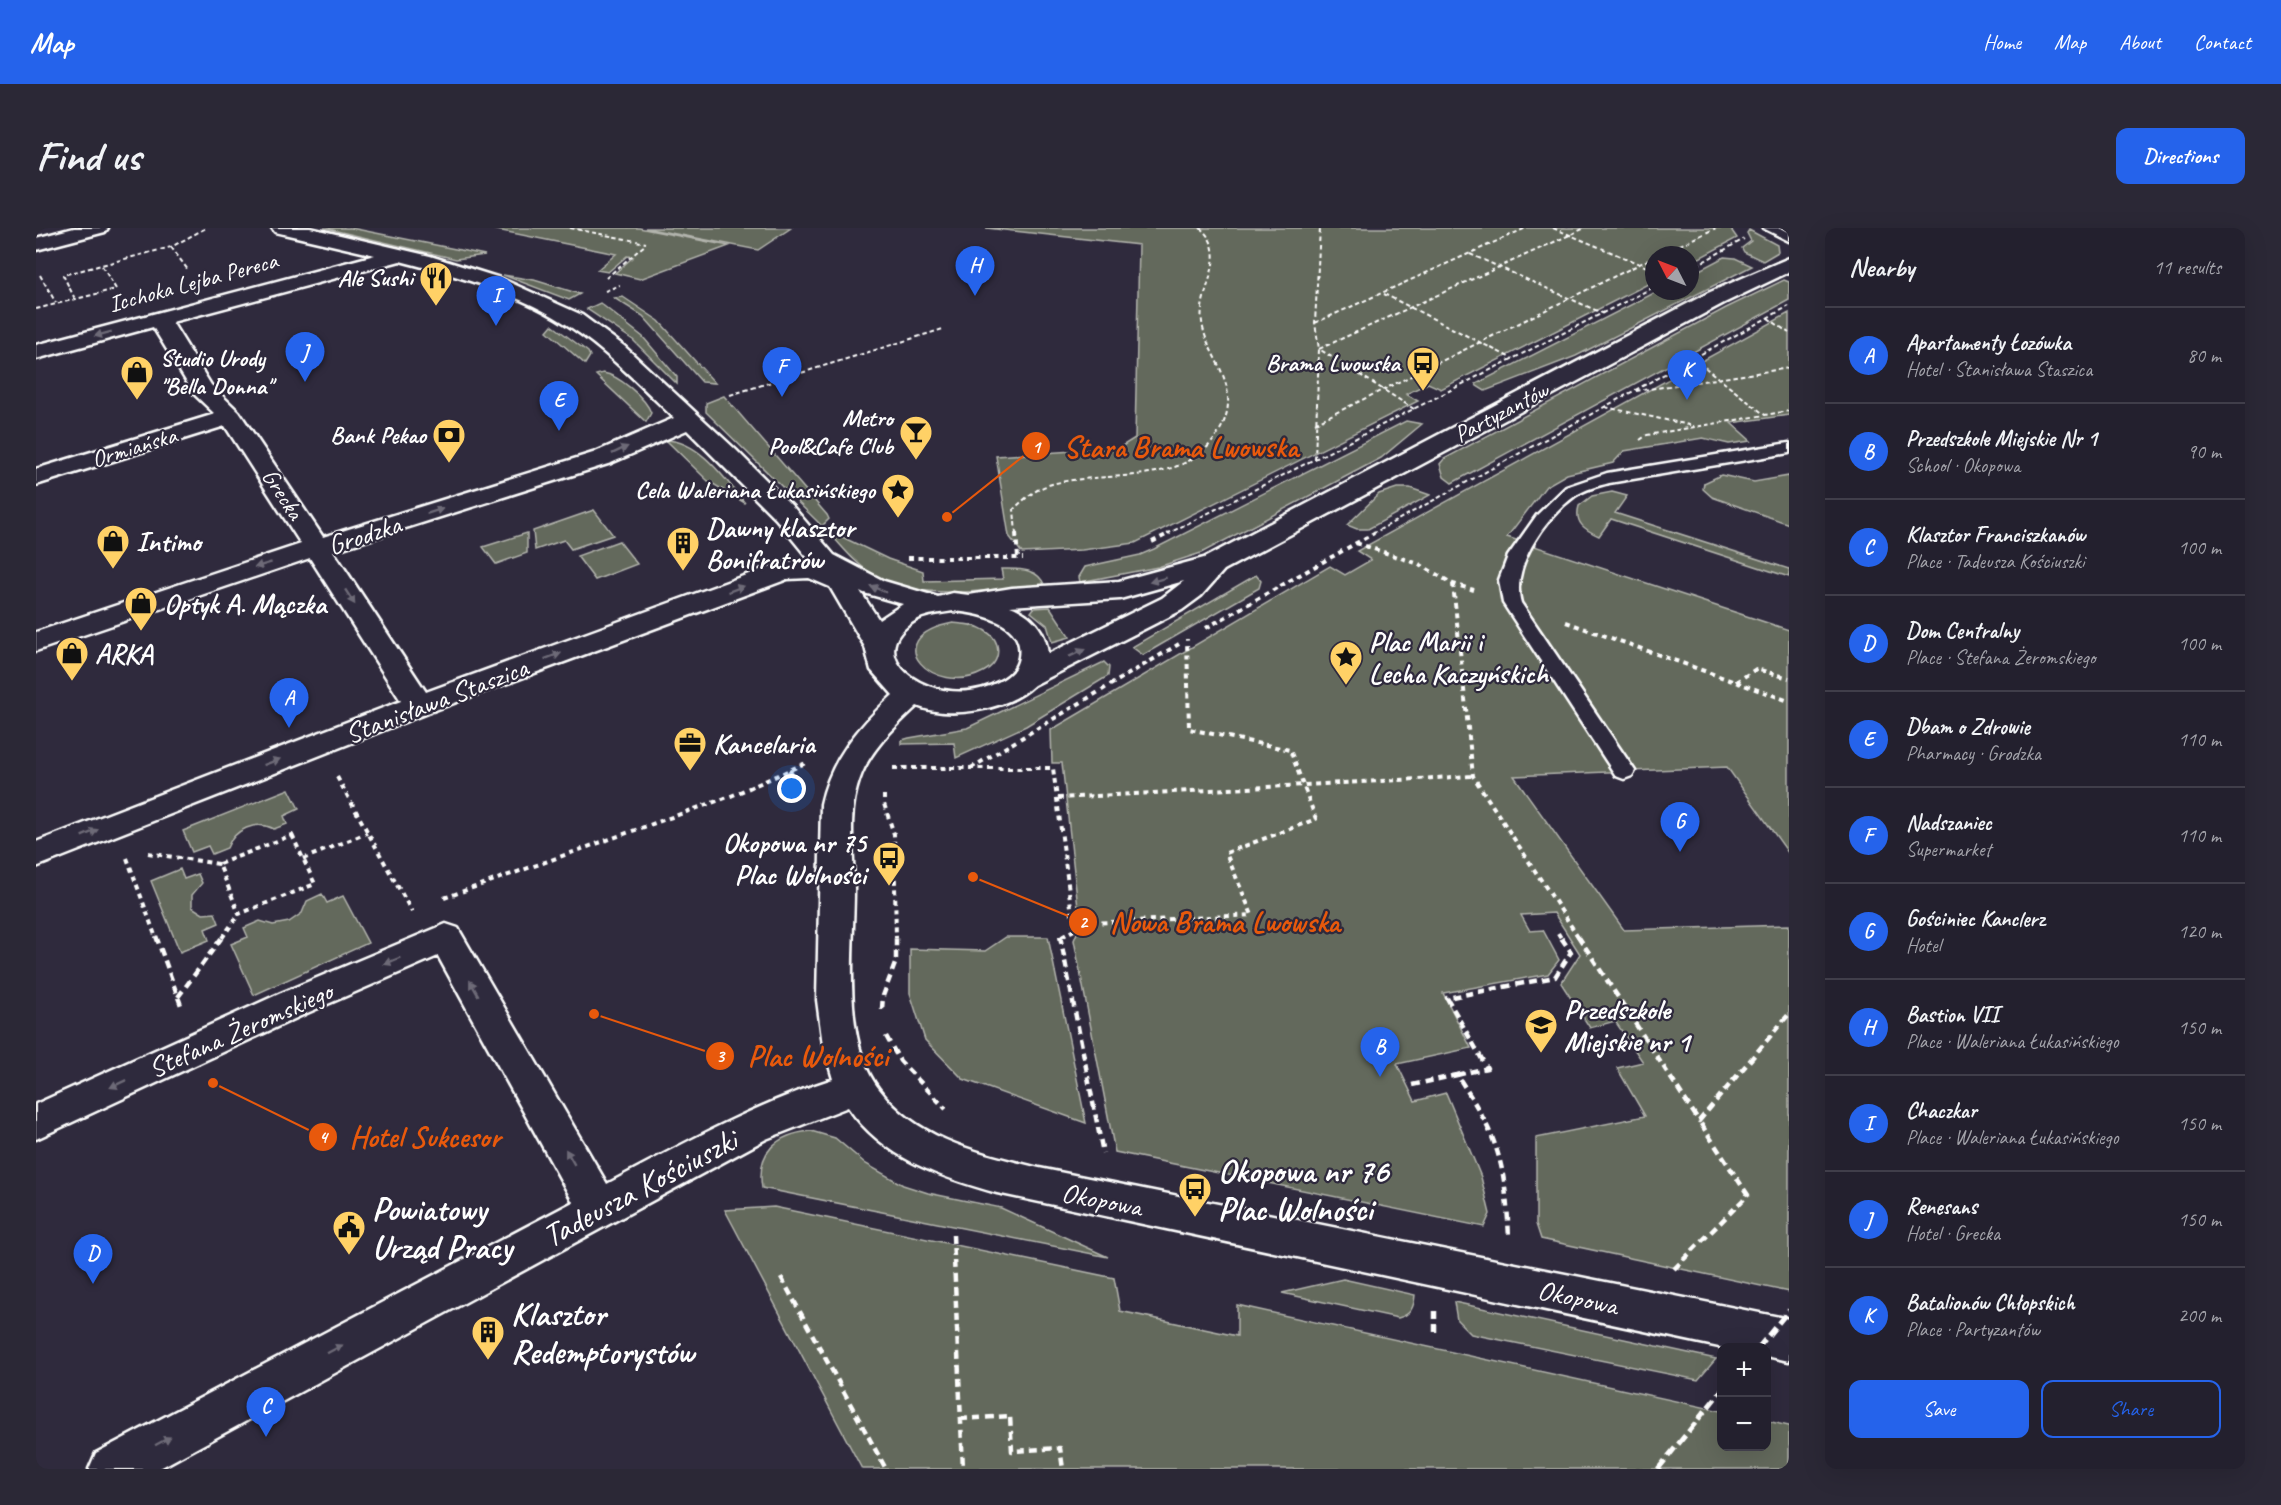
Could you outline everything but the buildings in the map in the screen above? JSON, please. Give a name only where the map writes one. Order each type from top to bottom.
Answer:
[{"type":"street","points":[[36,244],[98,228]]},
{"type":"street","points":[[282,228],[399,254],[486,279],[561,312],[587,327],[690,420],[833,571],[879,646]]},
{"type":"street","name":"Icchoka Lejba Pereca","points":[[36,352],[399,254]]},
{"type":"street","name":"Partyzantów","points":[[973,603],[1012,597],[1120,590],[1214,564],[1716,298],[1789,264]]},
{"type":"street","name":"Grecka","points":[[159,319],[202,389],[231,417],[261,461],[419,705]]},
{"type":"street","name":"Ormiańska","points":[[36,477],[231,417]]},
{"type":"street","name":"Grodzka","points":[[36,642],[255,567],[602,458],[690,420]]},
{"type":"street","name":"Partyzantów","points":[[1024,678],[1172,604],[1191,590],[1214,564]]},
{"type":"street","name":"Stanisława Staszica","points":[[36,855],[419,705],[795,568],[833,571]]},
{"type":"street","points":[[833,571],[874,587],[933,604],[973,603],[1009,616],[1031,638],[1034,652],[1031,665],[1024,678],[1011,689],[974,702],[932,700],[912,694],[897,684],[886,672],[879,659],[879,646],[885,632],[896,619],[933,604]]},
{"type":"street","name":"Okopowa","points":[[912,694],[891,713],[851,762],[840,789],[838,803],[837,1005],[842,1045],[856,1088],[881,1119],[900,1137],[929,1152],[999,1176],[1789,1340]]},
{"type":"street","points":[[446,938],[598,1209]]},
{"type":"street","name":"Stefana Żeromskiego","points":[[36,1122],[446,938]]},
{"type":"street","name":"Tadeusza Kościuszki","points":[[112,1469],[753,1127],[793,1109],[856,1088]]},
{"type":"lane","points":[[1770,228],[1789,237]]},
{"type":"lane","points":[[1624,771],[1512,603],[1507,587],[1514,563],[1556,504],[1568,493],[1607,478],[1789,448]]},
{"type":"path","points":[[75,299],[63,275],[171,247],[206,228]]},
{"type":"path","points":[[570,228],[646,243],[606,278]]},
{"type":"path","points":[[1018,558],[1014,509],[1035,492],[1050,484],[1073,479],[1166,471],[1206,448],[1223,426],[1226,380],[1201,320],[1201,310],[1214,265],[1213,242],[1209,234],[1200,228]]},
{"type":"path","points":[[1315,459],[1319,350],[1315,323],[1320,228]]},
{"type":"path","points":[[1315,323],[1526,228]]},
{"type":"path","points":[[1553,228],[1645,266]]},
{"type":"path","points":[[1319,350],[1585,228]]},
{"type":"path","points":[[1678,246],[1716,228]]},
{"type":"path","points":[[1699,264],[1743,241],[1741,234]]},
{"type":"path","points":[[171,247],[188,270]]},
{"type":"path","points":[[1469,254],[1602,313]]},
{"type":"path","points":[[1315,423],[1483,343],[1645,262]]},
{"type":"path","points":[[36,309],[116,289],[102,266]]},
{"type":"path","points":[[36,268],[56,303]]},
{"type":"path","points":[[605,291],[620,285]]},
{"type":"path","points":[[1151,543],[1645,292]]},
{"type":"path","points":[[1383,293],[1513,359]]},
{"type":"path","points":[[971,768],[1187,639],[1356,543],[1789,306]]},
{"type":"path","points":[[1768,318],[1789,333]]},
{"type":"path","points":[[730,395],[943,328]]},
{"type":"path","points":[[1319,350],[1415,409]]},
{"type":"path","points":[[1693,358],[1765,415]]},
{"type":"path","points":[[1632,392],[1789,368]]},
{"type":"path","points":[[1605,407],[1698,427]]},
{"type":"path","points":[[1632,446],[1647,435],[1789,411]]},
{"type":"path","points":[[1356,543],[1419,564],[1454,584],[1789,701]]},
{"type":"path","points":[[905,558],[1000,559]]},
{"type":"path","points":[[1454,584],[1473,776],[1748,1195],[1666,1278]]},
{"type":"path","points":[[1073,924],[1252,915],[1227,853],[1316,819],[1290,750],[1189,729],[1187,639]]},
{"type":"path","points":[[1736,682],[1756,669],[1789,678]]},
{"type":"path","points":[[352,731],[364,754],[332,767],[410,910],[446,938]]},
{"type":"path","points":[[443,898],[731,796],[809,761]]},
{"type":"path","points":[[903,769],[1053,768],[1074,930],[1060,936],[1105,1163]]},
{"type":"path","points":[[1058,798],[1473,776]]},
{"type":"path","points":[[882,1016],[883,996],[896,961],[894,834],[884,804],[885,788]]},
{"type":"path","points":[[303,859],[367,833]]},
{"type":"path","points":[[145,852],[219,864],[292,835],[315,884],[239,914],[178,998]]},
{"type":"path","points":[[123,849],[197,1048]]},
{"type":"path","points":[[219,864],[239,914]]},
{"type":"path","points":[[410,910],[421,906]]},
{"type":"path","points":[[1412,1085],[1487,1068],[1448,998],[1555,977],[1571,952],[1558,933]]},
{"type":"path","points":[[1699,1121],[1789,1014]]},
{"type":"path","points":[[881,1026],[900,1061],[955,1115]]},
{"type":"path","points":[[1457,1074],[1490,1128],[1499,1150],[1504,1173],[1510,1246]]},
{"type":"path","points":[[953,1235],[963,1469]]},
{"type":"path","points":[[781,1277],[886,1469]]},
{"type":"path","points":[[1435,1298],[1435,1334]]},
{"type":"path","points":[[960,1419],[1011,1416],[1012,1451],[1060,1448],[1063,1469]]},
{"type":"green space","points":[[324,228],[351,228],[485,255],[456,259]]},
{"type":"green space","points":[[487,228],[639,228],[729,246],[640,279],[615,273],[633,257],[627,256],[608,272],[597,270],[616,254]]},
{"type":"green space","points":[[645,228],[791,228],[758,250]]},
{"type":"green space","points":[[986,228],[1730,228],[1737,238],[1699,258],[1699,246],[1645,246],[1645,286],[1441,389],[1428,383],[1406,394],[1418,401],[1135,543],[1082,550],[1022,553],[1009,536],[996,456],[1119,448],[1135,438],[1139,245]]},
{"type":"green space","points":[[1749,230],[1777,245],[1778,252],[1763,261],[1744,252],[1742,248],[1751,241],[1747,233]]},
{"type":"green space","points":[[1724,257],[1735,258],[1752,266],[1699,293],[1699,270]]},
{"type":"green space","points":[[503,275],[534,280],[580,294],[569,300]]},
{"type":"green space","points":[[1784,280],[1789,282],[1789,300],[1452,483],[1444,477],[1440,464],[1444,459],[1726,308]]},
{"type":"green space","points":[[623,297],[659,321],[715,383],[702,382],[643,316],[614,298]]},
{"type":"green space","points":[[1645,298],[1645,300],[1686,300],[1576,356],[1485,391],[1476,384]]},
{"type":"green space","points":[[600,303],[643,337],[677,377],[677,384],[633,340],[587,309]]},
{"type":"green space","points":[[1789,313],[1789,415],[1731,423],[1751,441],[1729,444],[1703,438],[1624,451],[1613,463],[1567,474],[1546,486],[1507,537],[1789,630],[1789,854],[1727,767],[1514,776],[1624,930],[1789,925],[1789,1292],[1541,1239],[1536,1224],[1536,1138],[1645,1116],[1617,1068],[1643,1062],[1615,1021],[1590,1028],[1561,983],[1580,954],[1554,913],[1521,915],[1530,931],[1543,930],[1559,960],[1548,974],[1443,993],[1471,1048],[1397,1064],[1415,1101],[1446,1093],[1481,1177],[1490,1214],[1484,1227],[1115,1152],[1074,940],[1080,926],[1062,763],[1052,763],[1051,730],[1330,566],[1345,575],[1371,560],[1357,551]]},
{"type":"green space","points":[[552,325],[588,352],[590,356],[585,364],[547,331]]},
{"type":"green space","points":[[603,373],[616,378],[638,394],[651,413],[646,422],[596,375]]},
{"type":"green space","points":[[724,396],[827,515],[829,519],[822,526],[706,412],[706,403]]},
{"type":"green space","points":[[1406,421],[1422,424],[1381,458],[1201,553],[1158,567],[1080,582],[1079,577],[1085,567],[1140,555],[1154,549]]},
{"type":"green space","points":[[666,440],[678,442],[701,454],[745,503],[708,481]]},
{"type":"green space","points":[[1721,475],[1754,482],[1789,476],[1789,524],[1712,497],[1703,489],[1704,483]]},
{"type":"green space","points":[[1397,488],[1410,488],[1430,495],[1368,529],[1357,529],[1347,525],[1379,494]]},
{"type":"green space","points":[[1612,492],[1627,496],[1615,513],[1789,569],[1789,577],[1611,519],[1599,536],[1594,534],[1579,521],[1579,506],[1592,496]]},
{"type":"green space","points":[[594,510],[613,535],[571,549],[564,540],[535,550],[533,531]]},
{"type":"green space","points":[[527,533],[527,553],[496,564],[483,547]]},
{"type":"green space","points":[[840,536],[888,559],[923,571],[924,581],[1003,579],[1001,569],[1014,569],[1032,572],[1042,580],[1045,586],[956,592],[911,589],[890,583],[871,573],[851,557],[834,538]]},
{"type":"green space","points":[[619,541],[637,564],[595,580],[577,556]]},
{"type":"green space","points":[[1256,575],[1261,581],[1259,588],[1143,655],[1132,647]]},
{"type":"green space","points":[[1050,607],[1070,637],[1052,642],[1047,625],[1031,612],[1034,608]]},
{"type":"green space","points":[[953,623],[980,628],[995,640],[997,657],[989,668],[965,678],[947,677],[932,672],[920,663],[915,652],[918,641],[930,630]]},
{"type":"green space","points":[[1104,662],[1109,667],[1108,676],[1026,726],[956,758],[954,743],[902,744],[902,740],[909,738],[967,728]]},
{"type":"green space","points":[[289,789],[299,809],[284,816],[287,824],[274,829],[267,826],[246,828],[230,841],[227,848],[212,854],[208,846],[192,852],[183,831]]},
{"type":"green space","points":[[180,869],[184,879],[198,874],[202,883],[192,895],[192,907],[203,914],[215,913],[219,923],[205,929],[209,940],[180,952],[151,881]]},
{"type":"green space","points":[[322,894],[327,903],[343,896],[368,943],[254,995],[231,944],[248,937],[244,928],[260,921],[273,925],[289,922],[302,913],[307,901]]},
{"type":"green space","points":[[1006,937],[1048,937],[1086,1123],[963,1079],[925,1040],[910,993],[910,949],[985,951]]},
{"type":"green space","points":[[811,1131],[835,1138],[866,1164],[903,1185],[928,1193],[1001,1208],[1108,1257],[762,1188],[762,1164],[772,1147],[788,1136]]},
{"type":"green space","points":[[774,1207],[1114,1278],[1120,1311],[1237,1336],[1237,1305],[1717,1410],[1717,1451],[1771,1451],[1771,1422],[1789,1426],[1789,1469],[862,1469],[725,1210]]},
{"type":"green space","points":[[1343,1279],[1415,1295],[1413,1307],[1409,1313],[1398,1318],[1282,1293]]},
{"type":"green space","points":[[1454,1302],[1716,1359],[1698,1380],[1471,1334],[1457,1320]]},
{"type":"railway","points":[[1762,1343],[1789,1310]]},
{"type":"railway","points":[[1658,1469],[1717,1396]]},
{"type":"place","name":"Bastion VII","points":[[975,296]]},
{"type":"place","name":"Ale Sushi","points":[[436,307]]},
{"type":"place","name":"Chaczkar","points":[[496,326]]},
{"type":"place","name":"Renesans","points":[[305,382]]},
{"type":"place","name":"Brama Lwowska","points":[[1423,392]]},
{"type":"place","name":"Nadszaniec","points":[[782,397]]},
{"type":"place","name":"Batalionów Chłopskich","points":[[1687,400]]},
{"type":"place","name":"Studio Urody \"Bella Donna\"","points":[[137,401]]},
{"type":"place","name":"Dbam o Zdrowie","points":[[559,431]]},
{"type":"place","name":"Metro Pool&Cafe Club","points":[[916,461]]},
{"type":"place","name":"Bank Pekao","points":[[449,464]]},
{"type":"place","name":"Stara Brama Lwowska","points":[[947,517]]},
{"type":"place","name":"Cela Waleriana Łukasińskiego","points":[[898,519]]},
{"type":"place","name":"Intimo","points":[[113,570]]},
{"type":"place","name":"Dawny klasztor Bonifratrów","points":[[683,572]]},
{"type":"place","name":"Optyk A. Mączka","points":[[141,632]]},
{"type":"place","name":"ARKA","points":[[72,682]]},
{"type":"place","name":"Plac Marii i Lecha Kaczyńskich","points":[[1346,686]]},
{"type":"place","name":"Apartamenty Łozówka","points":[[289,728]]},
{"type":"place","name":"Kancelaria","points":[[690,772]]},
{"type":"place","name":"Gościniec Kanclerz","points":[[1680,852]]},
{"type":"place","name":"Nowa Brama Lwowska","points":[[973,877]]},
{"type":"place","name":"Okopowa nr 75 Plac Wolności","points":[[889,887]]},
{"type":"place","name":"Plac Wolności","points":[[594,1014]]},
{"type":"place","name":"Przedszkole Miejskie nr 1","points":[[1541,1054]]},
{"type":"place","name":"Przedszkole Miejskie Nr 1","points":[[1380,1077]]},
{"type":"place","name":"Hotel Sukcesor","points":[[213,1083]]},
{"type":"place","name":"Okopowa nr 76 Plac Wolności","points":[[1195,1218]]},
{"type":"place","name":"Powiatowy Urząd Pracy","points":[[349,1256]]},
{"type":"place","name":"Dom Centralny","points":[[93,1284]]},
{"type":"place","name":"Klasztor Redemptorystów","points":[[488,1361]]},
{"type":"place","name":"Klasztor Franciszkanów","points":[[266,1437]]}]
